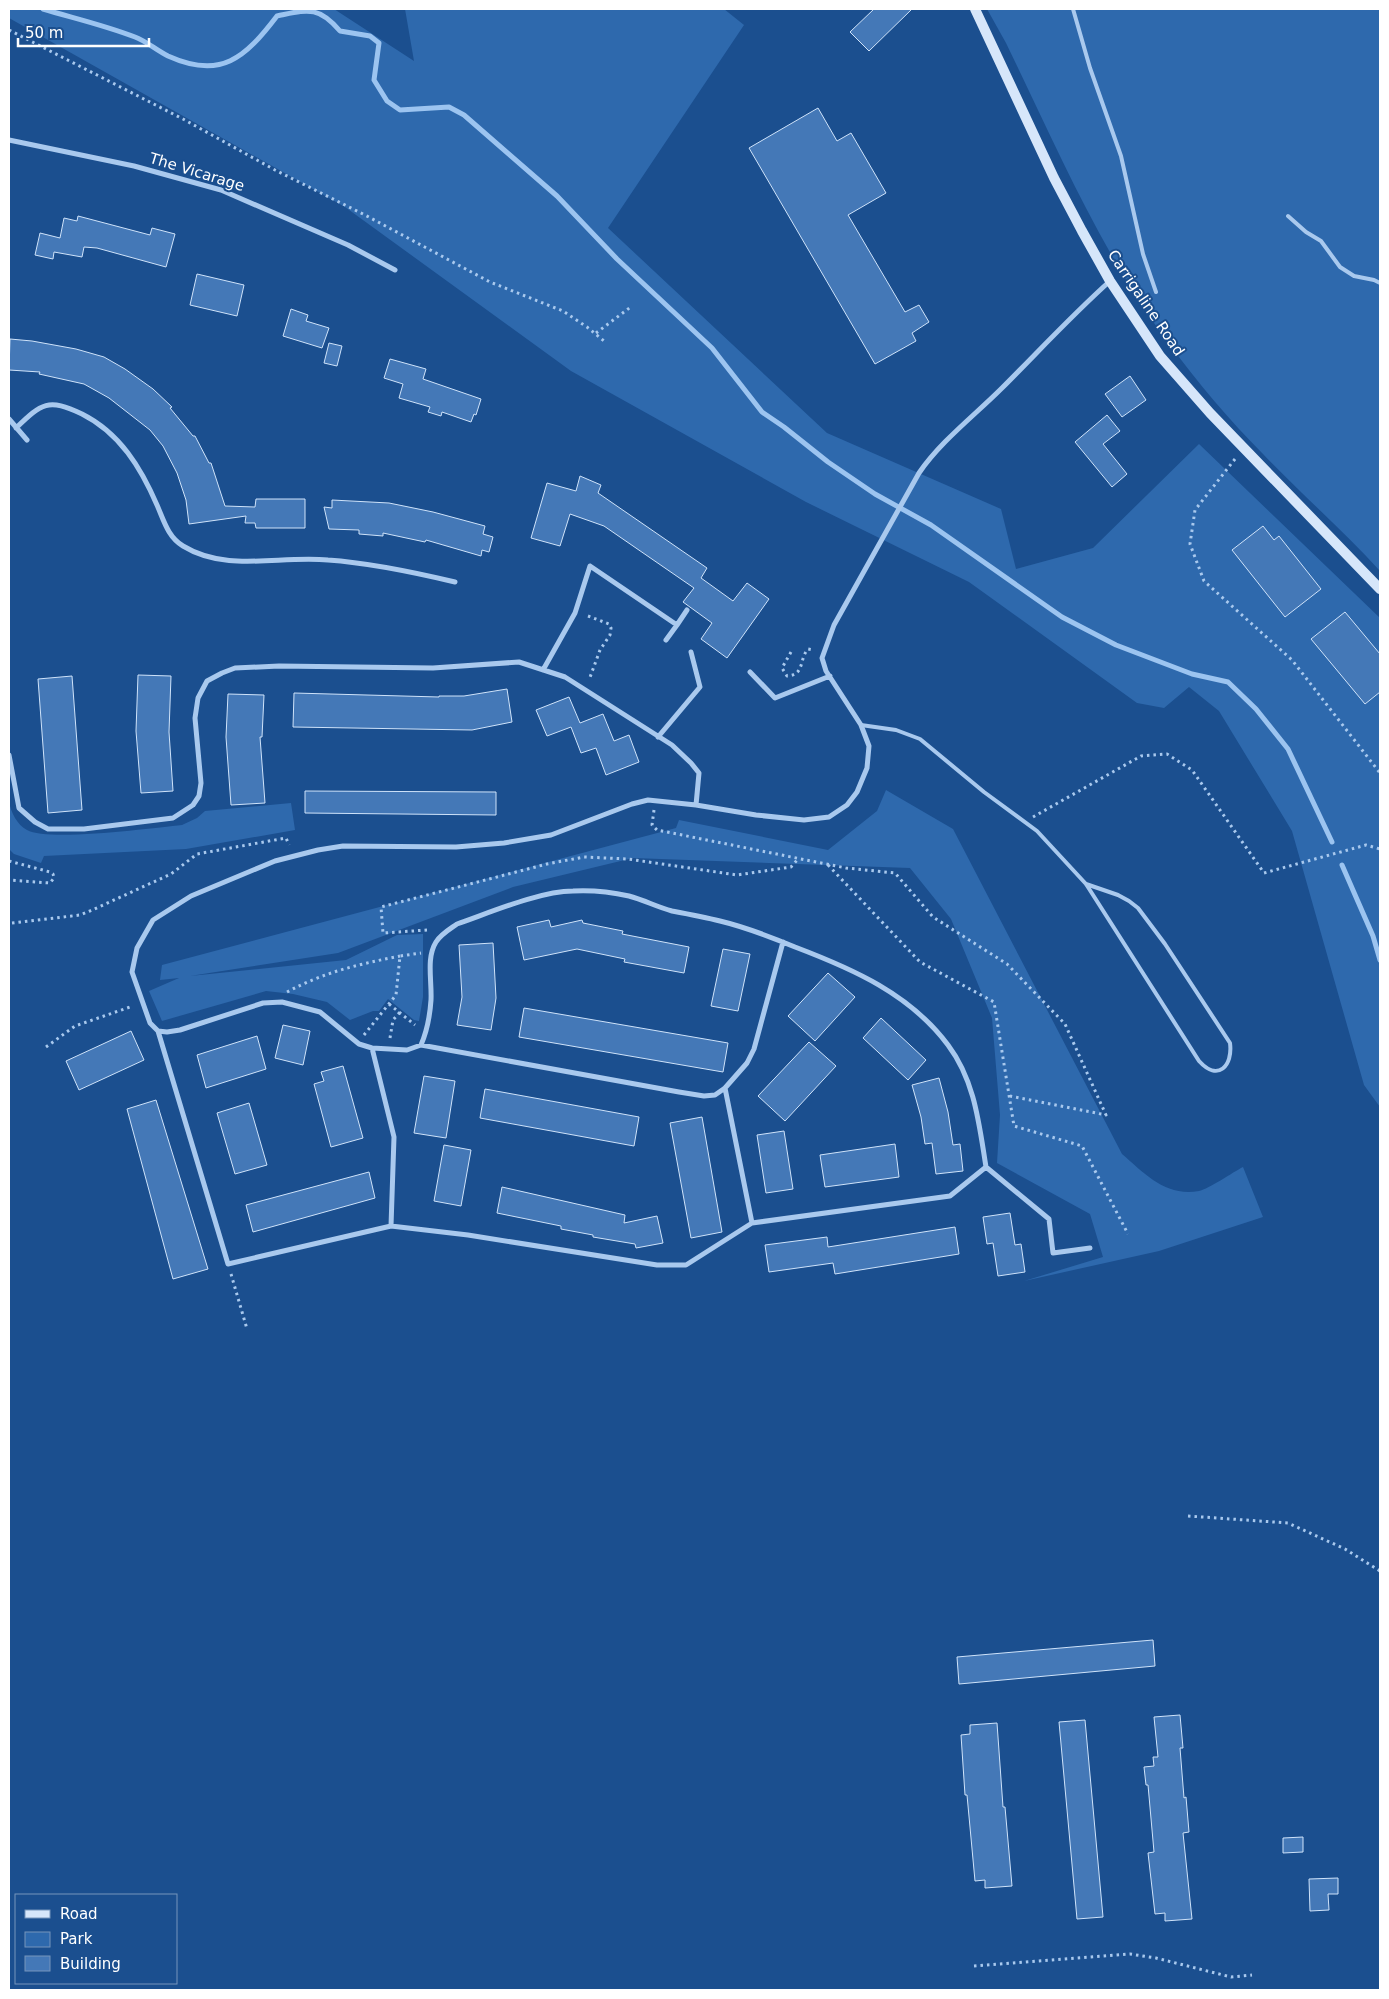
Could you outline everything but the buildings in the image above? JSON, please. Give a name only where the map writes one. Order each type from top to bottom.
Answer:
[{"type":"main road","name":"Carrigaline Road","points":[[975,9],[1054,178],[1110,281],[1160,356],[1243,448],[1355,561],[1380,589]]},
{"type":"street","name":"The Vicarage","points":[[9,140],[134,166],[221,190],[348,245],[395,270]]},
{"type":"street","points":[[986,1167],[950,1196],[752,1223],[686,1265],[657,1265],[468,1235],[391,1226],[228,1264],[158,1031],[150,1023],[132,972],[137,948],[153,920],[191,896],[275,861],[343,846],[456,847],[504,843],[551,834],[632,804],[648,800],[804,820],[829,817],[847,805],[858,792],[868,768],[869,746],[861,725],[830,676],[822,658],[834,625],[919,473],[929,459],[1077,311],[1110,281]]},
{"type":"street","points":[[16,428],[34,411],[47,404],[65,406],[90,418],[118,439],[139,468],[168,532],[182,545],[203,556],[228,561],[326,559],[392,568],[455,582]]},
{"type":"street","points":[[9,419],[27,440]]},
{"type":"street","points":[[543,670],[576,613],[590,566],[677,625]]},
{"type":"street","points":[[666,640],[687,610]]},
{"type":"street","points":[[658,736],[700,686],[691,652]]},
{"type":"street","points":[[9,755],[20,808],[35,822],[48,829],[84,829],[173,818],[193,805],[199,796],[201,783],[195,718],[198,698],[207,681],[222,673],[235,668],[279,666],[433,668],[519,662],[565,677],[672,745],[691,763],[699,774],[696,805]]},
{"type":"street","points":[[750,672],[774,698],[830,676]]},
{"type":"street","points":[[421,1045],[426,1035],[431,1001],[431,958],[438,940],[457,924],[548,893],[572,891],[599,891],[630,896],[670,910],[722,921],[842,965],[895,994],[923,1016],[949,1046],[969,1084],[976,1105],[986,1167],[1049,1219],[1053,1253],[1090,1248]]},
{"type":"street","points":[[158,1031],[180,1030],[263,1003],[282,1002],[320,1012],[359,1044],[372,1048],[407,1050],[421,1045],[704,1096],[715,1095],[725,1088],[747,1063],[754,1049],[783,942]]},
{"type":"street","points":[[372,1048],[394,1137],[391,1226]]},
{"type":"street","points":[[725,1088],[752,1223]]},
{"type":"lane","points":[[1073,9],[1090,68],[1121,156],[1143,254],[1156,292]]},
{"type":"lane","points":[[1288,216],[1306,232],[1321,241],[1340,267],[1354,276],[1374,280],[1380,284]]},
{"type":"lane","points":[[861,725],[896,730],[920,739],[984,792],[1037,831],[1086,884],[1206,1070],[1213,1072],[1223,1069],[1230,1059],[1230,1043],[1165,944],[1138,908],[1129,900],[1086,884]]},
{"type":"path","points":[[9,30],[183,119],[275,170],[366,215],[490,282],[563,311],[596,333],[604,341]]},
{"type":"path","points":[[596,333],[632,306]]},
{"type":"path","points":[[1243,448],[1195,510],[1190,544],[1204,581],[1292,660],[1380,773]]},
{"type":"path","points":[[585,690],[600,650],[610,635],[611,628],[609,624],[588,616]]},
{"type":"path","points":[[791,652],[782,668],[787,676],[795,675],[799,671],[808,648],[814,650]]},
{"type":"path","points":[[1025,822],[1141,756],[1167,754],[1192,770],[1264,874],[1366,845],[1380,849]]},
{"type":"path","points":[[654,809],[652,825],[657,830],[846,868],[895,873],[933,917],[1007,964],[1065,1024],[1106,1115],[1010,1096]]},
{"type":"path","points":[[12,923],[80,915],[171,874],[197,854],[286,838],[289,845]]},
{"type":"path","points":[[427,930],[383,933],[381,907],[547,864],[584,857],[628,859],[737,875],[790,868],[799,859]]},
{"type":"path","points":[[9,861],[50,872],[54,878],[50,883],[9,880]]},
{"type":"path","points":[[827,864],[920,962],[994,1002],[1014,1126],[1082,1146],[1128,1234]]},
{"type":"path","points":[[284,996],[303,983],[342,968],[421,953]]},
{"type":"path","points":[[364,1035],[396,995],[400,956]]},
{"type":"path","points":[[46,1047],[75,1026],[143,1003]]},
{"type":"path","points":[[389,1004],[416,1025]]},
{"type":"path","points":[[390,1039],[393,1020],[400,1012]]},
{"type":"path","points":[[228,1264],[247,1329]]},
{"type":"path","points":[[1188,1516],[1288,1523],[1345,1549],[1380,1571]]},
{"type":"path","points":[[974,1966],[1130,1954],[1156,1958],[1231,1977],[1252,1975]]},
{"type":"green space","points":[[9,9],[334,9],[414,61],[405,9],[724,9],[744,25],[608,228],[827,433],[1001,509],[1016,569],[1093,548],[1199,444],[1380,618],[1380,1107],[1364,1085],[1292,831],[1219,711],[1189,687],[1164,708],[1137,703],[969,582],[806,502],[571,371],[345,207],[9,18]]},
{"type":"green space","points":[[987,9],[1380,9],[1380,571],[1277,469],[1226,415],[1145,310],[1122,273],[1081,198],[1006,43]]},
{"type":"green space","points":[[886,790],[953,829],[1122,1154],[1148,1176],[1176,1191],[1203,1190],[1243,1167],[1263,1217],[1159,1251],[1024,1281],[1103,1257],[1090,1214],[997,1163],[1000,1115],[992,1018],[951,919],[910,868],[633,858],[513,887],[338,953],[190,976],[346,960],[397,935],[423,934],[423,997],[419,1021],[414,1020],[388,999],[379,1011],[373,1011],[350,1020],[327,1002],[293,994],[266,991],[162,1021],[149,991],[179,978],[160,980],[162,965],[676,828],[679,820],[828,850],[877,811]]},
{"type":"green space","points":[[9,802],[17,822],[27,830],[56,835],[102,833],[182,825],[197,818],[205,811],[291,803],[295,830],[186,849],[44,856],[41,863],[14,854],[9,849]]},
{"type":"waterway","points":[[43,9],[135,37],[168,56],[187,63],[203,66],[217,65],[230,61],[254,43],[277,16],[296,12],[318,13],[340,31],[370,36],[379,43],[374,80],[387,101],[400,110],[449,107],[464,115],[557,196],[617,259],[712,348],[762,412],[828,462],[875,494],[931,525],[1062,617],[1116,645],[1192,674],[1228,682],[1256,709],[1288,749],[1332,842]]},
{"type":"waterway","points":[[1342,865],[1373,936],[1380,960]]}]
